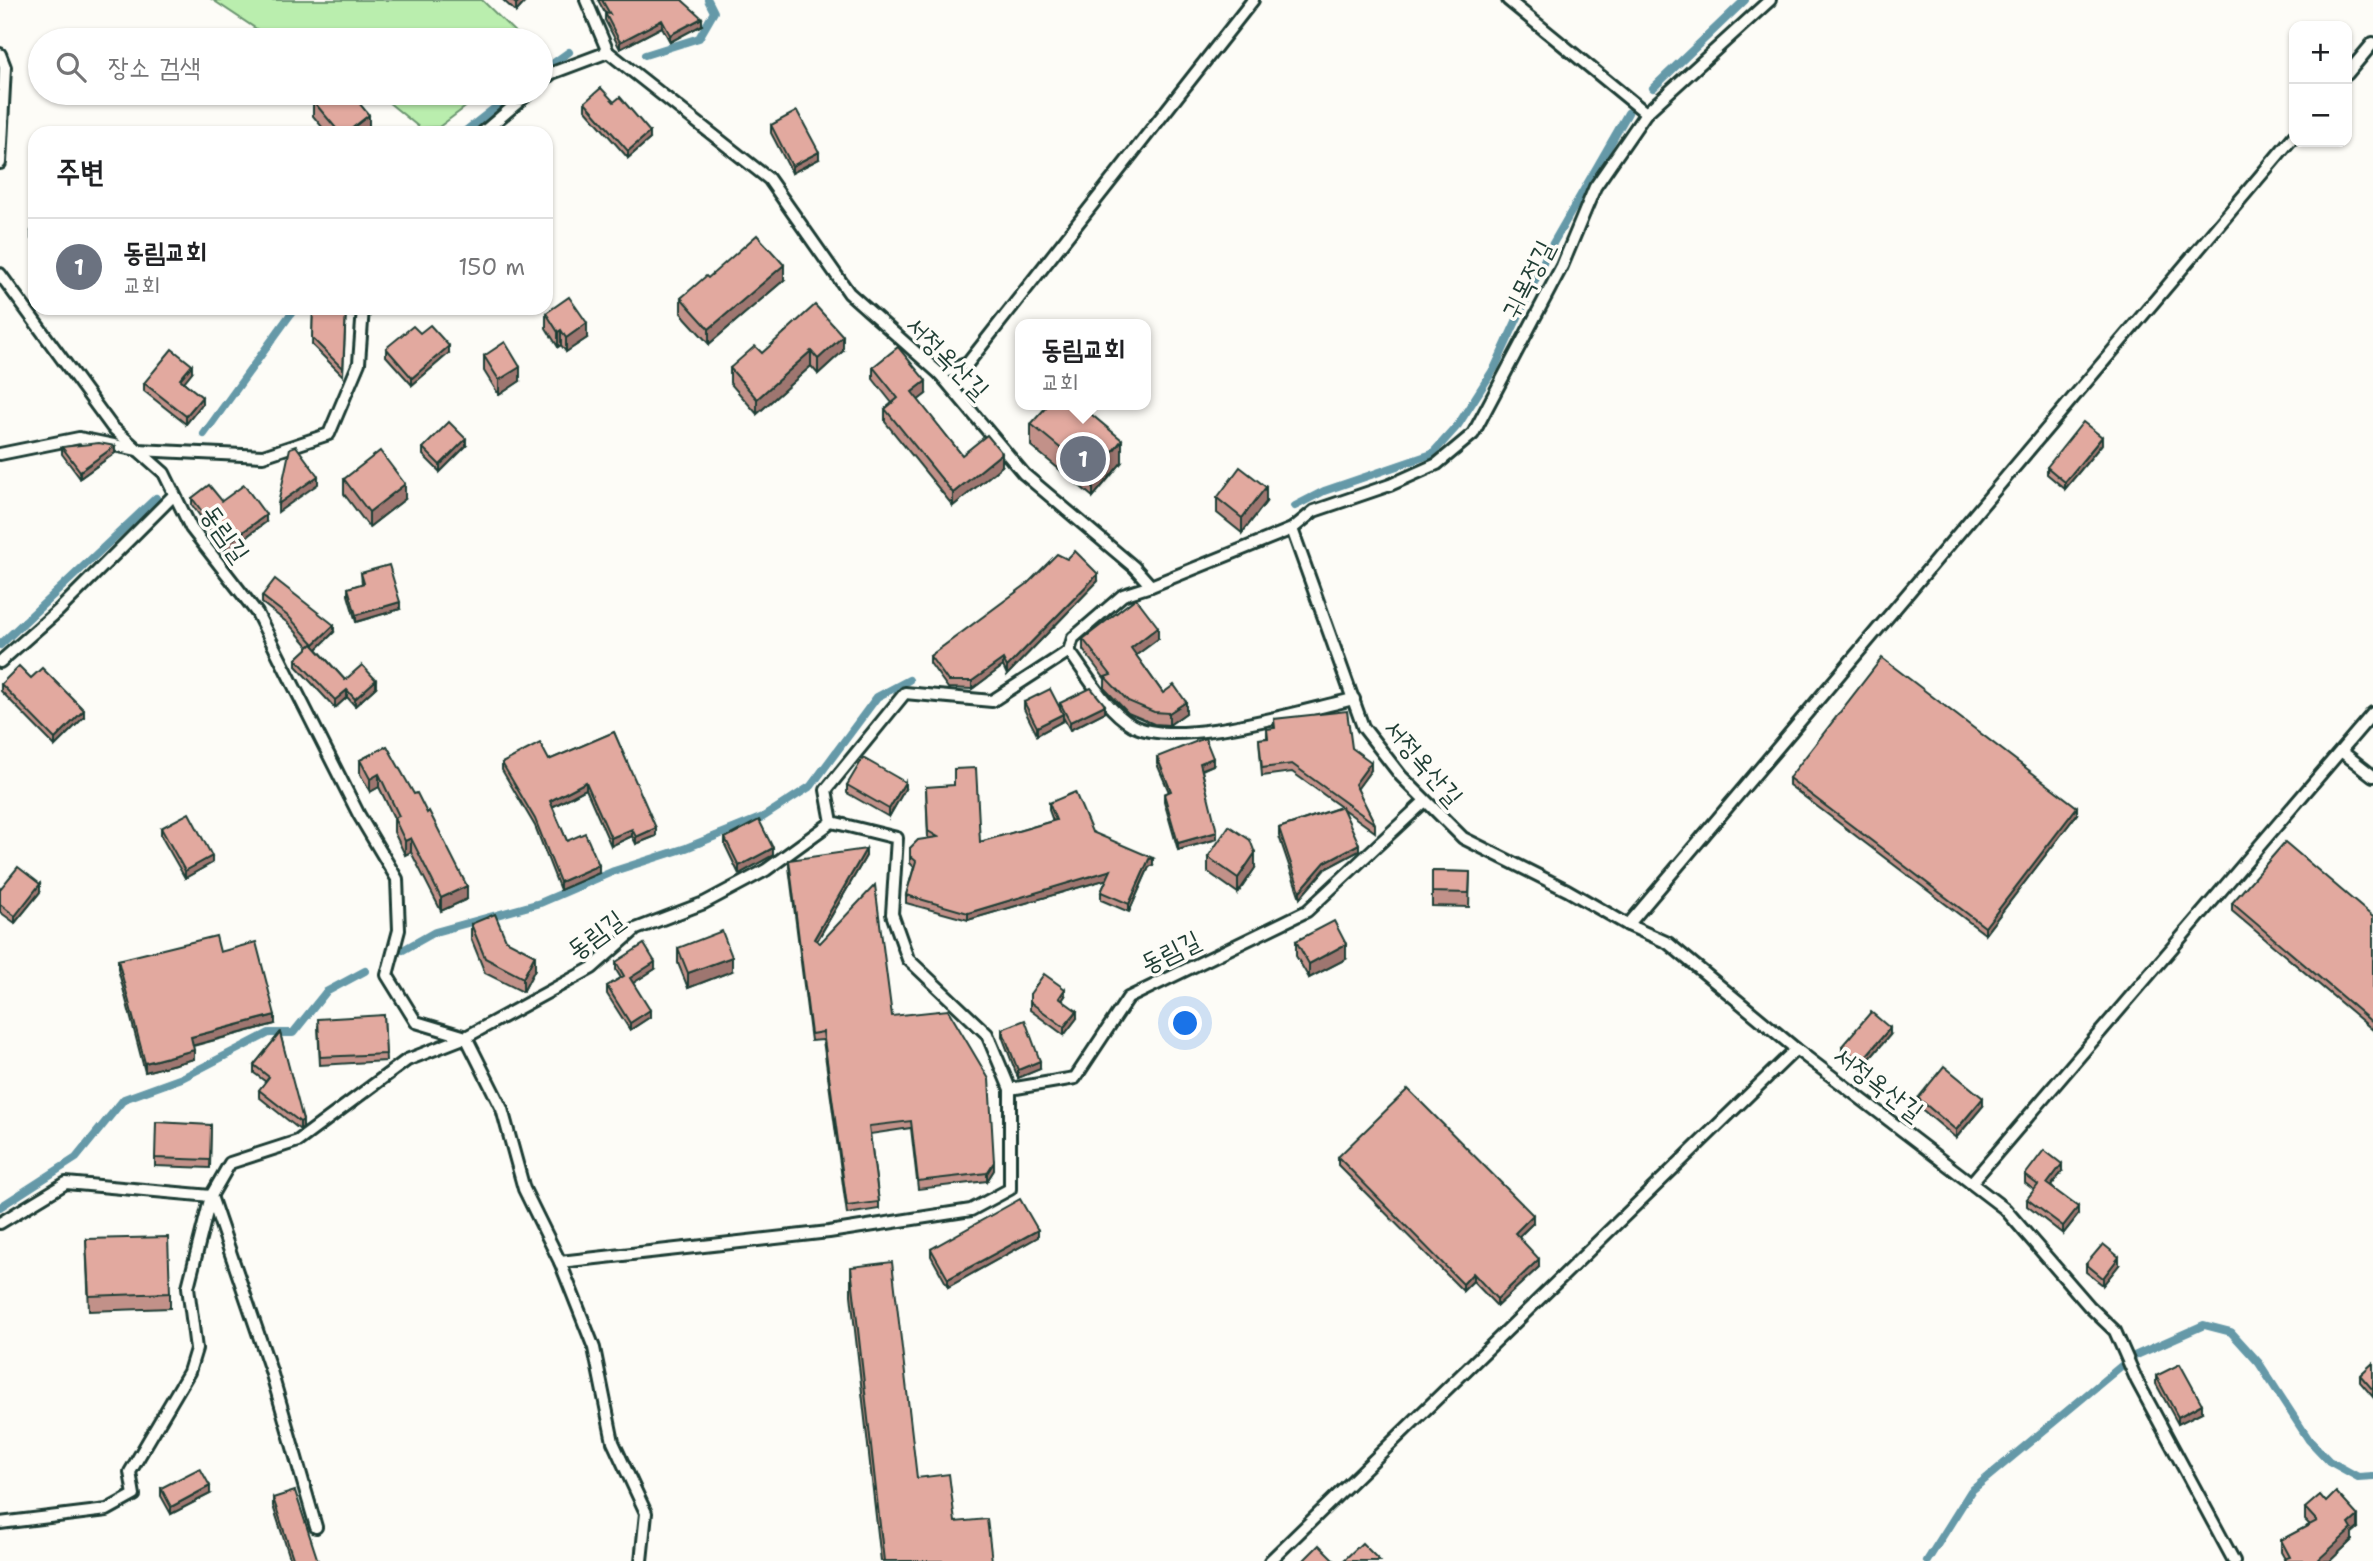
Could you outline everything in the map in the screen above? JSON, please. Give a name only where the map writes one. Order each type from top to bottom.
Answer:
[{"type":"lane","name":"서정옥산길","points":[[586,0],[608,52],[769,179],[849,293],[940,374],[1024,474],[1134,567],[1151,586]]},
{"type":"lane","points":[[940,374],[968,363],[1253,0]]},
{"type":"lane","points":[[1508,0],[1646,113]]},
{"type":"lane","name":"귀목정길","points":[[1292,529],[1314,511],[1390,485],[1437,464],[1472,434],[1562,266],[1595,187],[1646,113],[1770,0]]},
{"type":"lane","points":[[2352,68],[2373,43]]},
{"type":"lane","points":[[553,73],[608,52]]},
{"type":"lane","points":[[0,54],[5,67],[0,163]]},
{"type":"lane","points":[[490,126],[515,105]]},
{"type":"lane","points":[[1628,925],[2289,142]]},
{"type":"lane","name":"동림길","points":[[0,274],[28,312]]},
{"type":"lane","name":"동림길","points":[[30,315],[112,427],[164,473],[191,528],[257,613],[359,815],[397,879],[399,930],[387,975],[416,1022],[466,1037],[592,968],[636,929],[704,903],[766,870],[832,822]]},
{"type":"lane","points":[[0,454],[79,438],[138,450],[263,456],[329,434],[359,363],[362,315]]},
{"type":"lane","points":[[0,662],[58,611],[174,495]]},
{"type":"lane","name":"서정옥산길","points":[[1292,529],[1363,727],[1425,801],[1463,838],[1567,890],[1628,925],[1668,943],[1796,1049],[2005,1209],[2089,1306],[2115,1331],[2137,1381],[2234,1561]]},
{"type":"lane","points":[[560,1262],[829,1232],[971,1210],[1010,1189],[1010,1089],[987,1034],[908,959],[892,914],[897,838],[832,822],[826,790],[905,693],[992,701],[1069,651],[1073,638],[1123,595],[1292,529]]},
{"type":"lane","points":[[1069,651],[1112,707],[1133,725],[1174,735],[1215,730],[1354,699]]},
{"type":"lane","points":[[1972,1182],[2373,713]]},
{"type":"lane","points":[[2342,751],[2373,776]]},
{"type":"lane","name":"동림길","points":[[1010,1089],[1074,1078],[1128,998],[1307,911],[1425,801]]},
{"type":"lane","points":[[0,1523],[107,1510],[134,1495],[130,1472],[189,1372],[196,1349],[188,1287],[211,1196],[230,1163],[298,1141],[407,1060],[466,1037],[502,1109],[524,1189],[560,1262],[594,1348],[613,1442],[646,1513],[641,1561]]},
{"type":"lane","points":[[1270,1561],[1796,1049]]},
{"type":"lane","points":[[0,1223],[66,1183],[211,1196]]},
{"type":"lane","points":[[211,1196],[271,1371],[316,1527]]},
{"type":"green space","points":[[213,0],[482,0],[511,28],[255,28]]},
{"type":"green space","points":[[392,105],[468,105],[440,126],[418,126]]},
{"type":"building","points":[[602,0],[682,0],[702,18],[670,35],[662,20],[620,42],[605,13],[610,14]]},
{"type":"building","points":[[601,88],[614,102],[620,97],[650,132],[628,151],[585,102]]},
{"type":"building","points":[[316,105],[361,105],[369,115],[355,126],[334,126]]},
{"type":"building","points":[[797,111],[819,152],[792,166],[771,125]]},
{"type":"building","points":[[757,235],[784,265],[709,329],[681,298]]},
{"type":"building","points":[[569,297],[587,323],[566,338],[561,330],[558,332],[547,315],[553,315],[553,308]]},
{"type":"building","points":[[815,305],[843,336],[818,359],[811,351],[757,399],[730,368],[755,346],[762,353]]},
{"type":"building","points":[[313,315],[346,315],[343,369],[312,338]]},
{"type":"building","points":[[430,325],[449,346],[412,378],[386,348],[413,326],[420,333]]},
{"type":"building","points":[[505,342],[520,367],[499,380],[484,356]]},
{"type":"building","points":[[898,347],[926,381],[912,392],[962,455],[987,435],[1002,453],[953,493],[885,409],[898,398],[873,367]]},
{"type":"building","points":[[172,349],[192,365],[180,379],[202,397],[186,416],[144,383]]},
{"type":"building","points":[[1044,410],[1086,410],[1122,440],[1093,475],[1031,424]]},
{"type":"building","points":[[449,422],[466,439],[440,465],[423,448]]},
{"type":"building","points":[[2083,422],[2102,437],[2065,482],[2047,467]]},
{"type":"building","points":[[99,443],[115,446],[80,471],[62,447]]},
{"type":"building","points":[[296,446],[318,476],[278,504],[290,448]]},
{"type":"building","points":[[380,451],[405,484],[369,512],[344,479]]},
{"type":"building","points":[[1240,467],[1266,487],[1242,518],[1217,498]]},
{"type":"building","points":[[209,485],[222,501],[244,485],[266,515],[226,544],[192,498]]},
{"type":"building","points":[[1075,551],[1098,574],[1007,667],[1003,659],[972,681],[948,681],[930,656],[1027,584],[1057,554],[1067,559]]},
{"type":"building","points":[[389,565],[400,602],[356,615],[348,588],[364,583],[361,573]]},
{"type":"building","points":[[275,579],[334,625],[314,644],[289,617],[262,596]]},
{"type":"building","points":[[1136,598],[1158,627],[1131,648],[1163,693],[1174,685],[1186,702],[1169,713],[1154,712],[1128,701],[1105,677],[1111,675],[1083,639]]},
{"type":"building","points":[[312,644],[345,680],[362,665],[376,680],[355,699],[347,690],[335,700],[296,659]]},
{"type":"building","points":[[1882,658],[2077,807],[1985,927],[1789,778]]},
{"type":"building","points":[[19,666],[31,678],[42,668],[84,710],[55,739],[1,684]]},
{"type":"building","points":[[1091,688],[1105,705],[1070,722],[1060,703]]},
{"type":"building","points":[[1050,689],[1063,714],[1037,727],[1024,702]]},
{"type":"building","points":[[1347,711],[1352,748],[1371,762],[1355,784],[1375,824],[1292,764],[1262,768],[1259,739],[1268,738],[1267,729],[1275,728],[1274,719]]},
{"type":"building","points":[[614,732],[656,828],[636,837],[632,829],[611,838],[586,782],[550,801],[567,841],[585,833],[599,865],[560,882],[535,819],[502,763],[540,743],[549,760]]},
{"type":"building","points":[[1205,738],[1213,758],[1200,763],[1217,832],[1178,843],[1164,794],[1171,791],[1157,757]]},
{"type":"building","points":[[387,746],[414,794],[417,793],[427,813],[429,811],[467,886],[441,898],[411,838],[405,841],[394,818],[399,816],[379,774],[370,779],[360,760]]},
{"type":"building","points":[[863,758],[905,782],[889,809],[847,785]]},
{"type":"building","points":[[976,768],[980,842],[1056,820],[1049,803],[1075,792],[1092,832],[1153,858],[1149,859],[1129,904],[1101,892],[1111,870],[968,913],[906,895],[916,861],[910,856],[910,848],[918,840],[938,837],[928,831],[926,787],[954,785],[954,769]]},
{"type":"building","points":[[1342,807],[1359,844],[1325,862],[1300,891],[1279,828]]},
{"type":"building","points":[[189,813],[212,856],[185,871],[161,828]]},
{"type":"building","points":[[759,820],[773,848],[739,866],[725,838]]},
{"type":"building","points":[[1229,826],[1250,840],[1255,853],[1238,878],[1208,857]]},
{"type":"building","points":[[2285,842],[2373,917],[2373,1023],[2232,903]]},
{"type":"building","points":[[866,849],[814,939],[820,943],[875,885],[892,1016],[948,1010],[989,1079],[994,1162],[987,1173],[918,1181],[911,1121],[869,1126],[879,1202],[847,1206],[823,1032],[811,1034],[789,860]]},
{"type":"building","points":[[18,867],[40,884],[15,916],[0,904],[0,889]]},
{"type":"building","points":[[1432,871],[1470,872],[1469,893],[1432,892]]},
{"type":"building","points":[[495,914],[506,940],[535,955],[523,978],[485,958],[471,924]]},
{"type":"building","points":[[1334,921],[1346,944],[1309,964],[1296,941]]},
{"type":"building","points":[[722,931],[732,957],[688,973],[678,948]]},
{"type":"building","points":[[216,936],[220,952],[256,942],[275,1015],[191,1037],[194,1050],[145,1063],[118,960]]},
{"type":"building","points":[[644,944],[655,962],[630,978],[650,1010],[630,1023],[607,986],[624,976],[616,962]]},
{"type":"building","points":[[1044,974],[1065,989],[1059,998],[1077,1011],[1064,1027],[1030,1002],[1030,994]]},
{"type":"building","points":[[1871,1012],[1890,1028],[1861,1062],[1842,1046]]},
{"type":"building","points":[[384,1015],[386,1054],[320,1057],[318,1019]]},
{"type":"building","points":[[1025,1020],[1040,1061],[1018,1070],[1002,1029]]},
{"type":"building","points":[[280,1033],[303,1120],[300,1122],[259,1090],[269,1077],[254,1065]]},
{"type":"building","points":[[1944,1066],[1983,1098],[1956,1130],[1918,1098]]},
{"type":"building","points":[[1408,1089],[1533,1215],[1515,1233],[1539,1259],[1497,1299],[1473,1273],[1463,1284],[1338,1157]]},
{"type":"building","points":[[156,1122],[211,1125],[210,1160],[155,1158]]},
{"type":"building","points":[[2044,1150],[2062,1164],[2047,1184],[2078,1207],[2063,1226],[2027,1199],[2038,1185],[2025,1175]]},
{"type":"building","points":[[1020,1199],[1038,1230],[948,1279],[931,1249]]},
{"type":"building","points":[[168,1237],[170,1293],[89,1296],[86,1239]]},
{"type":"building","points":[[2103,1244],[2119,1257],[2103,1278],[2086,1264]]},
{"type":"building","points":[[892,1262],[917,1478],[949,1474],[955,1522],[987,1519],[992,1561],[884,1561],[851,1267]]},
{"type":"building","points":[[2373,1363],[2373,1390],[2360,1375]]},
{"type":"building","points":[[2180,1364],[2202,1404],[2178,1417],[2156,1376]]},
{"type":"building","points":[[200,1468],[210,1486],[171,1507],[161,1488]]},
{"type":"building","points":[[295,1491],[318,1561],[294,1561],[273,1498]]},
{"type":"building","points":[[2336,1492],[2358,1516],[2349,1524],[2352,1529],[2317,1561],[2285,1561],[2284,1559],[2290,1557],[2281,1540],[2317,1521],[2305,1508],[2320,1495],[2326,1502]]},
{"type":"building","points":[[1362,1543],[1380,1561],[1343,1561]]},
{"type":"building","points":[[1319,1545],[1335,1561],[1303,1561]]},
{"type":"waterway","points":[[645,55],[699,38],[714,12],[708,0]]},
{"type":"waterway","points":[[1653,88],[1745,0]]},
{"type":"waterway","points":[[553,63],[569,52]]},
{"type":"waterway","points":[[472,126],[499,105]]},
{"type":"waterway","points":[[1295,506],[1324,491],[1432,454],[1458,425],[1495,367],[1548,252],[1628,113]]},
{"type":"waterway","points":[[204,434],[290,315]]},
{"type":"waterway","points":[[0,645],[156,498]]},
{"type":"waterway","points":[[403,950],[435,932],[540,903],[614,871],[686,848],[763,817],[811,786],[877,697],[909,680]]},
{"type":"waterway","points":[[0,1207],[76,1158],[124,1099],[182,1078],[269,1033],[293,1033],[326,992],[365,971]]},
{"type":"waterway","points":[[1927,1561],[1971,1491],[2132,1357],[2204,1325],[2231,1332],[2259,1363],[2309,1440],[2329,1461],[2358,1477],[2373,1476]]},
{"type":"place","name":"동림교회","points":[[1083,459]]}]
